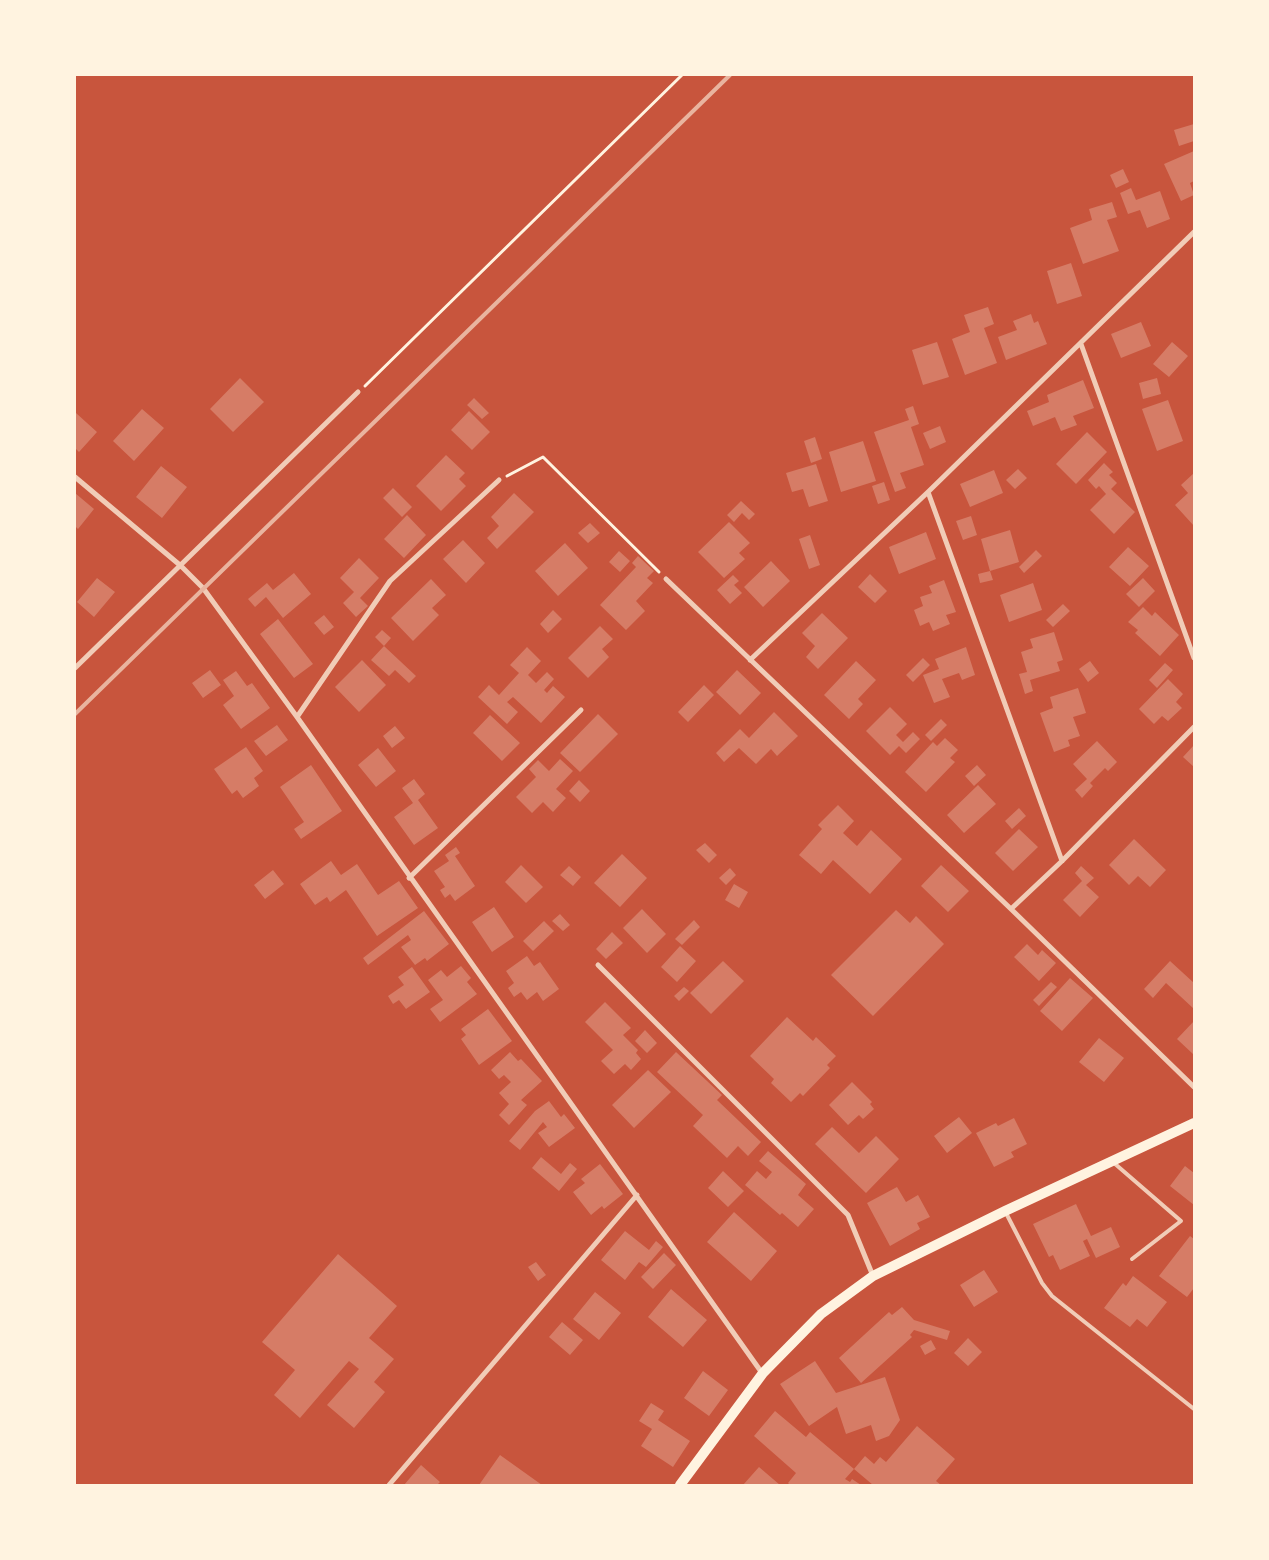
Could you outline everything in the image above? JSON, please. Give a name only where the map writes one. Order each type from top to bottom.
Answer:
[{"type":"main road","points":[[680,1485],[763,1373],[821,1314],[873,1276],[1005,1211],[1194,1123]]},
{"type":"street","points":[[750,660],[928,492],[1194,232]]},
{"type":"street","points":[[1081,344],[1194,658]]},
{"type":"street","points":[[75,668],[358,392]]},
{"type":"street","points":[[75,477],[181,566],[203,588],[297,717],[409,878],[763,1373]]},
{"type":"street","points":[[297,717],[390,581],[499,480]]},
{"type":"street","points":[[928,492],[1062,861]]},
{"type":"street","points":[[666,579],[1012,909],[1194,1087]]},
{"type":"street","points":[[409,878],[581,710]]},
{"type":"street","points":[[1012,909],[1194,727]]},
{"type":"street","points":[[598,965],[848,1215],[873,1276]]},
{"type":"street","points":[[389,1485],[637,1195]]},
{"type":"lane","points":[[1112,1161],[1181,1221],[1132,1259]]},
{"type":"lane","points":[[1005,1211],[1042,1283],[1052,1296],[1194,1409]]},
{"type":"path","points":[[358,392],[682,75]]},
{"type":"path","points":[[499,480],[544,457],[666,579]]},
{"type":"building","points":[[1194,124],[1194,141],[1179,146],[1174,130]]},
{"type":"building","points":[[1194,151],[1194,181],[1190,183],[1194,195],[1181,201],[1164,164]]},
{"type":"building","points":[[1123,169],[1129,182],[1116,188],[1110,175]]},
{"type":"building","points":[[1131,188],[1136,200],[1160,191],[1170,219],[1147,228],[1140,210],[1128,214],[1120,193]]},
{"type":"building","points":[[1112,202],[1117,217],[1107,220],[1119,251],[1083,264],[1070,228],[1092,220],[1089,209]]},
{"type":"building","points":[[1071,263],[1082,296],[1057,304],[1047,271]]},
{"type":"building","points":[[988,307],[994,324],[984,328],[997,363],[965,375],[952,339],[970,332],[964,315]]},
{"type":"building","points":[[1031,314],[1034,323],[1038,321],[1047,344],[1006,360],[998,337],[1017,330],[1013,321]]},
{"type":"building","points":[[1141,322],[1151,346],[1121,358],[1111,334]]},
{"type":"building","points":[[937,342],[949,377],[923,385],[912,350]]},
{"type":"building","points":[[1172,342],[1188,356],[1169,377],[1153,364]]},
{"type":"building","points":[[240,378],[264,402],[233,432],[210,409]]},
{"type":"building","points":[[1157,378],[1161,394],[1143,399],[1139,383]]},
{"type":"building","points":[[1083,380],[1094,408],[1073,416],[1077,425],[1061,431],[1055,417],[1033,426],[1027,411],[1049,402],[1047,395]]},
{"type":"building","points":[[474,398],[489,413],[482,419],[467,405]]},
{"type":"building","points":[[1168,400],[1183,441],[1157,451],[1142,409]]},
{"type":"building","points":[[913,406],[919,424],[911,427],[924,465],[900,473],[906,488],[895,492],[874,432],[909,420],[905,409]]},
{"type":"building","points":[[142,409],[164,428],[134,461],[113,441]]},
{"type":"building","points":[[469,411],[490,432],[472,450],[451,430]]},
{"type":"building","points":[[76,413],[97,432],[79,452],[75,448]]},
{"type":"building","points":[[940,426],[946,442],[930,449],[923,433]]},
{"type":"building","points":[[1087,432],[1107,452],[1076,484],[1056,464]]},
{"type":"building","points":[[815,437],[822,459],[811,463],[804,441]]},
{"type":"building","points":[[863,441],[876,481],[841,492],[829,452]]},
{"type":"building","points":[[446,455],[465,473],[459,479],[466,486],[441,511],[416,486]]},
{"type":"building","points":[[1104,463],[1113,472],[1109,475],[1117,483],[1111,489],[1135,512],[1114,534],[1090,510],[1106,494],[1099,486],[1096,489],[1088,480]]},
{"type":"building","points":[[816,464],[828,501],[809,507],[803,489],[792,492],[786,473]]},
{"type":"building","points":[[161,466],[187,487],[162,518],[136,497]]},
{"type":"building","points":[[1018,469],[1027,478],[1015,489],[1006,480]]},
{"type":"building","points":[[994,470],[1003,493],[970,507],[960,484]]},
{"type":"building","points":[[1194,473],[1194,526],[1175,505],[1188,493],[1181,485]]},
{"type":"building","points":[[884,482],[890,500],[878,504],[872,486]]},
{"type":"building","points":[[393,488],[412,507],[402,517],[383,498]]},
{"type":"building","points":[[75,493],[94,509],[78,529],[75,526]]},
{"type":"building","points":[[514,493],[534,512],[497,549],[487,538],[499,526],[491,517]]},
{"type":"building","points":[[741,501],[755,514],[749,520],[742,513],[734,522],[727,515]]},
{"type":"building","points":[[407,515],[426,535],[404,558],[384,539]]},
{"type":"building","points":[[971,516],[977,535],[963,540],[956,521]]},
{"type":"building","points":[[729,522],[750,543],[739,553],[745,559],[724,578],[698,552]]},
{"type":"building","points":[[590,523],[600,533],[588,543],[578,533]]},
{"type":"building","points":[[1010,530],[1019,562],[990,571],[981,539]]},
{"type":"building","points":[[926,532],[936,559],[899,574],[889,547]]},
{"type":"building","points":[[810,535],[820,565],[809,569],[799,539]]},
{"type":"building","points":[[463,540],[485,563],[466,583],[443,559]]},
{"type":"building","points":[[565,543],[588,568],[558,596],[535,571]]},
{"type":"building","points":[[1128,547],[1149,566],[1130,586],[1109,567]]},
{"type":"building","points":[[1036,550],[1042,556],[1024,573],[1019,567]]},
{"type":"building","points":[[619,551],[630,561],[620,572],[609,562]]},
{"type":"building","points":[[638,556],[654,571],[647,578],[653,583],[636,601],[645,611],[626,630],[600,605],[636,567],[632,563]]},
{"type":"building","points":[[359,558],[379,578],[360,598],[368,606],[356,617],[343,603],[354,592],[340,578]]},
{"type":"building","points":[[771,561],[790,581],[763,607],[744,587]]},
{"type":"building","points":[[990,571],[993,580],[980,583],[978,574]]},
{"type":"building","points":[[294,573],[311,594],[283,618],[266,597],[255,607],[248,599],[267,583],[273,590]]},
{"type":"building","points":[[870,574],[887,591],[875,603],[858,587]]},
{"type":"building","points":[[733,575],[739,581],[734,585],[742,593],[730,604],[717,590]]},
{"type":"building","points":[[97,578],[115,592],[94,617],[77,602]]},
{"type":"building","points":[[1143,578],[1155,591],[1139,607],[1126,594]]},
{"type":"building","points":[[431,579],[446,595],[432,608],[439,615],[413,641],[391,618]]},
{"type":"building","points":[[944,580],[956,612],[946,615],[950,624],[933,631],[929,622],[920,626],[914,610],[923,606],[920,597],[932,593],[929,586]]},
{"type":"building","points":[[1033,583],[1042,610],[1009,622],[1000,595]]},
{"type":"building","points":[[1063,604],[1070,611],[1053,627],[1046,620]]},
{"type":"building","points":[[1143,607],[1152,616],[1155,612],[1179,635],[1160,656],[1135,633],[1138,630],[1128,622]]},
{"type":"building","points":[[553,610],[562,619],[548,633],[540,624]]},
{"type":"building","points":[[822,613],[848,638],[818,669],[806,657],[815,646],[802,633]]},
{"type":"building","points":[[324,615],[334,627],[324,635],[314,623]]},
{"type":"building","points":[[278,619],[313,664],[294,678],[260,634]]},
{"type":"building","points":[[600,626],[613,639],[602,649],[609,657],[588,678],[568,658]]},
{"type":"building","points":[[382,630],[391,638],[384,646],[375,637]]},
{"type":"building","points":[[1054,632],[1063,660],[1057,662],[1060,671],[1030,680],[1033,691],[1025,694],[1019,674],[1027,672],[1021,652],[1033,648],[1030,639]]},
{"type":"building","points":[[384,646],[416,676],[409,683],[395,670],[389,676],[371,660]]},
{"type":"building","points":[[527,647],[541,661],[528,675],[536,683],[547,672],[554,679],[544,690],[547,693],[553,686],[565,697],[541,723],[513,697],[507,702],[518,712],[507,724],[478,697],[489,685],[499,695],[519,673],[510,665]]},
{"type":"building","points":[[966,647],[975,675],[962,680],[959,673],[942,679],[950,697],[934,703],[923,675],[939,669],[935,659]]},
{"type":"building","points":[[923,658],[930,665],[913,682],[906,675]]},
{"type":"building","points":[[362,660],[386,685],[359,712],[335,687]]},
{"type":"building","points":[[856,661],[876,680],[858,699],[863,704],[849,719],[824,695]]},
{"type":"building","points":[[1090,661],[1099,673],[1088,682],[1079,669]]},
{"type":"building","points":[[1165,663],[1173,670],[1157,688],[1149,680]]},
{"type":"building","points":[[210,670],[221,685],[203,698],[192,683]]},
{"type":"building","points":[[737,670],[761,693],[740,715],[716,692]]},
{"type":"building","points":[[236,671],[247,686],[252,683],[270,708],[241,729],[223,705],[234,696],[223,680]]},
{"type":"building","points":[[1168,679],[1183,694],[1176,702],[1182,708],[1168,721],[1162,716],[1154,724],[1139,709]]},
{"type":"building","points":[[704,685],[714,695],[688,722],[678,712]]},
{"type":"building","points":[[1078,688],[1086,713],[1073,717],[1080,736],[1068,740],[1070,746],[1054,752],[1040,713],[1053,708],[1050,697]]},
{"type":"building","points":[[890,707],[907,724],[896,735],[903,742],[913,732],[920,739],[906,753],[899,746],[890,755],[866,731]]},
{"type":"building","points":[[774,712],[798,736],[777,756],[771,749],[756,764],[739,748],[724,762],[716,753],[740,729],[749,738]]},
{"type":"building","points":[[598,714],[618,734],[580,772],[560,753]]},
{"type":"building","points":[[490,715],[520,743],[502,761],[473,733]]},
{"type":"building","points":[[941,719],[947,725],[931,741],[925,735]]},
{"type":"building","points":[[277,725],[288,740],[266,756],[254,741]]},
{"type":"building","points":[[395,726],[405,738],[392,748],[383,736]]},
{"type":"building","points":[[945,738],[958,750],[950,758],[955,762],[926,792],[905,772],[933,742],[937,746]]},
{"type":"building","points":[[1097,741],[1117,762],[1108,771],[1105,768],[1090,783],[1093,786],[1082,798],[1075,790],[1087,779],[1073,764]]},
{"type":"building","points":[[1194,745],[1194,767],[1183,757]]},
{"type":"building","points":[[246,747],[263,771],[254,778],[259,786],[243,798],[237,790],[232,794],[214,769]]},
{"type":"building","points":[[378,748],[396,771],[376,787],[358,765]]},
{"type":"building","points":[[560,759],[573,771],[556,789],[566,798],[553,812],[543,802],[532,813],[516,797],[536,777],[529,769],[538,760],[549,771]]},
{"type":"building","points":[[311,765],[342,811],[301,839],[294,829],[304,822],[280,787]]},
{"type":"building","points":[[977,765],[986,775],[974,786],[965,776]]},
{"type":"building","points":[[414,779],[425,794],[418,800],[438,828],[414,845],[394,817],[413,803],[402,788]]},
{"type":"building","points":[[579,780],[590,791],[580,802],[569,791]]},
{"type":"building","points":[[978,785],[996,804],[964,833],[947,815]]},
{"type":"building","points":[[838,805],[854,821],[843,833],[857,846],[871,830],[902,859],[870,894],[833,860],[821,874],[799,855],[822,829],[818,825]]},
{"type":"building","points":[[1019,808],[1026,816],[1012,829],[1005,821]]},
{"type":"building","points":[[1019,829],[1038,847],[1013,871],[995,853]]},
{"type":"building","points":[[1134,839],[1166,870],[1150,887],[1138,876],[1129,885],[1109,865]]},
{"type":"building","points":[[705,843],[717,855],[709,863],[696,850]]},
{"type":"building","points":[[456,847],[460,853],[455,856],[475,886],[455,901],[450,894],[445,898],[440,890],[445,887],[434,871],[449,861],[445,855]]},
{"type":"building","points":[[622,854],[647,878],[620,907],[594,883]]},
{"type":"building","points":[[331,861],[341,875],[357,864],[378,895],[399,881],[418,908],[377,936],[346,890],[330,902],[327,897],[315,905],[300,884]]},
{"type":"building","points":[[521,865],[543,887],[526,903],[505,882]]},
{"type":"building","points":[[941,865],[969,891],[948,912],[921,886]]},
{"type":"building","points":[[569,866],[581,877],[573,886],[560,875]]},
{"type":"building","points":[[1081,866],[1094,878],[1086,885],[1099,897],[1080,917],[1063,900],[1082,881],[1075,873]]},
{"type":"building","points":[[730,868],[736,875],[726,885],[719,878]]},
{"type":"building","points":[[273,870],[284,884],[265,899],[254,885]]},
{"type":"building","points":[[734,884],[748,892],[739,908],[725,900]]},
{"type":"building","points":[[494,907],[514,937],[492,952],[472,922]]},
{"type":"building","points":[[642,909],[666,934],[647,953],[623,928]]},
{"type":"building","points":[[896,910],[910,923],[916,916],[944,944],[873,1016],[831,975]]},
{"type":"building","points":[[424,911],[449,944],[427,961],[425,958],[415,965],[401,947],[411,940],[408,935],[368,965],[363,958]]},
{"type":"building","points":[[560,914],[570,925],[563,931],[552,921]]},
{"type":"building","points":[[694,920],[700,927],[682,945],[675,939]]},
{"type":"building","points":[[544,921],[554,931],[533,951],[523,941]]},
{"type":"building","points":[[612,932],[623,943],[606,959],[596,949]]},
{"type":"building","points":[[1027,944],[1038,955],[1042,950],[1056,963],[1039,981],[1014,957]]},
{"type":"building","points":[[680,946],[696,961],[677,982],[661,967]]},
{"type":"building","points":[[527,956],[534,966],[540,962],[559,989],[543,1001],[537,992],[527,1000],[521,992],[514,997],[508,988],[514,983],[506,971]]},
{"type":"building","points":[[723,961],[744,981],[711,1014],[690,993]]},
{"type":"building","points":[[1170,961],[1194,983],[1194,1009],[1166,983],[1153,998],[1144,989]]},
{"type":"building","points":[[461,966],[471,978],[467,982],[477,994],[440,1022],[430,1009],[443,1000],[428,980],[441,970],[447,977]]},
{"type":"building","points":[[412,967],[430,992],[406,1009],[399,1000],[393,1004],[388,996],[404,985],[398,977]]},
{"type":"building","points":[[1070,978],[1093,998],[1062,1031],[1040,1011]]},
{"type":"building","points":[[1051,982],[1057,987],[1039,1006],[1033,1000]]},
{"type":"building","points":[[684,987],[689,991],[679,1001],[674,996]]},
{"type":"building","points":[[605,1002],[631,1028],[623,1035],[638,1050],[636,1053],[641,1059],[631,1070],[625,1064],[614,1074],[601,1061],[613,1050],[585,1022]]},
{"type":"building","points":[[488,1009],[512,1041],[479,1065],[461,1039],[466,1035],[461,1029]]},
{"type":"building","points":[[787,1017],[813,1041],[816,1037],[836,1056],[827,1065],[830,1068],[803,1096],[800,1093],[791,1102],[771,1083],[774,1079],[750,1056]]},
{"type":"building","points":[[1194,1021],[1194,1055],[1177,1039]]},
{"type":"building","points":[[645,1030],[657,1043],[647,1053],[635,1041]]},
{"type":"building","points":[[1099,1038],[1124,1058],[1104,1082],[1079,1062]]},
{"type":"building","points":[[510,1052],[518,1061],[521,1059],[542,1081],[521,1100],[527,1105],[509,1125],[499,1115],[509,1104],[499,1093],[511,1082],[504,1075],[499,1079],[491,1070]]},
{"type":"building","points":[[676,1052],[722,1095],[717,1100],[761,1142],[748,1156],[738,1146],[727,1158],[693,1126],[703,1115],[657,1072]]},
{"type":"building","points":[[648,1070],[671,1092],[634,1128],[612,1105]]},
{"type":"building","points":[[852,1082],[872,1102],[870,1104],[874,1109],[863,1119],[859,1115],[848,1125],[829,1105]]},
{"type":"building","points":[[549,1101],[561,1117],[564,1114],[575,1128],[549,1147],[538,1133],[547,1127],[543,1122],[520,1150],[509,1141],[535,1111]]},
{"type":"building","points":[[959,1117],[972,1133],[947,1153],[934,1136]]},
{"type":"building","points":[[1014,1118],[1027,1144],[1011,1152],[1014,1157],[994,1167],[976,1133],[996,1123],[998,1126]]},
{"type":"building","points":[[832,1127],[859,1153],[876,1136],[899,1159],[866,1193],[815,1144]]},
{"type":"building","points":[[768,1151],[806,1184],[798,1195],[814,1209],[798,1227],[782,1213],[780,1215],[745,1185],[757,1171],[766,1179],[772,1172],[759,1161]]},
{"type":"building","points":[[541,1157],[561,1174],[570,1163],[577,1169],[559,1191],[532,1168]]},
{"type":"building","points":[[600,1164],[623,1194],[604,1209],[602,1206],[591,1215],[573,1192],[585,1183],[581,1179]]},
{"type":"building","points":[[1185,1166],[1194,1173],[1194,1205],[1170,1186]]},
{"type":"building","points":[[723,1171],[744,1191],[728,1207],[708,1188]]},
{"type":"building","points":[[897,1187],[906,1202],[918,1195],[930,1217],[917,1223],[920,1229],[890,1246],[867,1203]]},
{"type":"building","points":[[1076,1204],[1091,1236],[1111,1227],[1120,1247],[1096,1258],[1087,1239],[1083,1241],[1090,1256],[1060,1270],[1053,1255],[1049,1257],[1033,1224]]},
{"type":"building","points":[[734,1212],[777,1251],[751,1281],[707,1242]]},
{"type":"building","points":[[625,1231],[649,1250],[656,1241],[663,1247],[646,1267],[639,1262],[625,1280],[601,1260]]},
{"type":"building","points":[[1190,1236],[1194,1239],[1194,1288],[1187,1297],[1159,1276]]},
{"type":"building","points":[[664,1253],[676,1265],[653,1289],[641,1277]]},
{"type":"building","points":[[338,1254],[397,1306],[369,1338],[394,1359],[374,1382],[385,1392],[354,1428],[327,1405],[359,1369],[349,1361],[300,1418],[274,1395],[295,1370],[262,1342]]},
{"type":"building","points":[[536,1262],[546,1275],[538,1281],[528,1267]]},
{"type":"building","points":[[984,1270],[998,1292],[974,1307],[960,1285]]},
{"type":"building","points":[[1133,1276],[1167,1302],[1147,1327],[1137,1319],[1130,1327],[1104,1308],[1123,1283],[1126,1286]]},
{"type":"building","points":[[671,1289],[707,1320],[683,1347],[648,1317]]},
{"type":"building","points":[[595,1292],[621,1313],[599,1340],[573,1319]]},
{"type":"building","points":[[902,1307],[914,1320],[950,1331],[947,1340],[914,1330],[910,1335],[912,1337],[861,1383],[839,1358],[889,1312],[892,1315]]},
{"type":"building","points":[[562,1322],[583,1340],[570,1355],[549,1337]]},
{"type":"building","points":[[968,1338],[982,1352],[968,1366],[954,1353]]},
{"type":"building","points":[[931,1340],[936,1349],[925,1355],[920,1346]]},
{"type":"building","points":[[815,1361],[836,1393],[885,1377],[900,1420],[889,1436],[876,1441],[871,1425],[846,1434],[837,1407],[809,1426],[780,1384]]},
{"type":"building","points":[[703,1371],[728,1390],[709,1416],[684,1398]]},
{"type":"building","points":[[651,1403],[664,1411],[658,1420],[690,1441],[673,1467],[641,1446],[652,1429],[639,1421]]},
{"type":"building","points":[[775,1411],[806,1437],[810,1432],[854,1469],[845,1479],[850,1482],[852,1479],[861,1485],[790,1485],[788,1483],[796,1473],[754,1436]]},
{"type":"building","points":[[917,1426],[955,1459],[936,1481],[941,1485],[873,1485],[854,1469],[865,1456],[874,1464],[880,1457],[886,1462]]},
{"type":"building","points":[[500,1455],[542,1485],[479,1485]]},
{"type":"building","points":[[421,1465],[440,1482],[437,1485],[404,1485]]},
{"type":"building","points":[[759,1467],[780,1485],[743,1485]]},
{"type":"railway","points":[[75,714],[730,75]]}]
